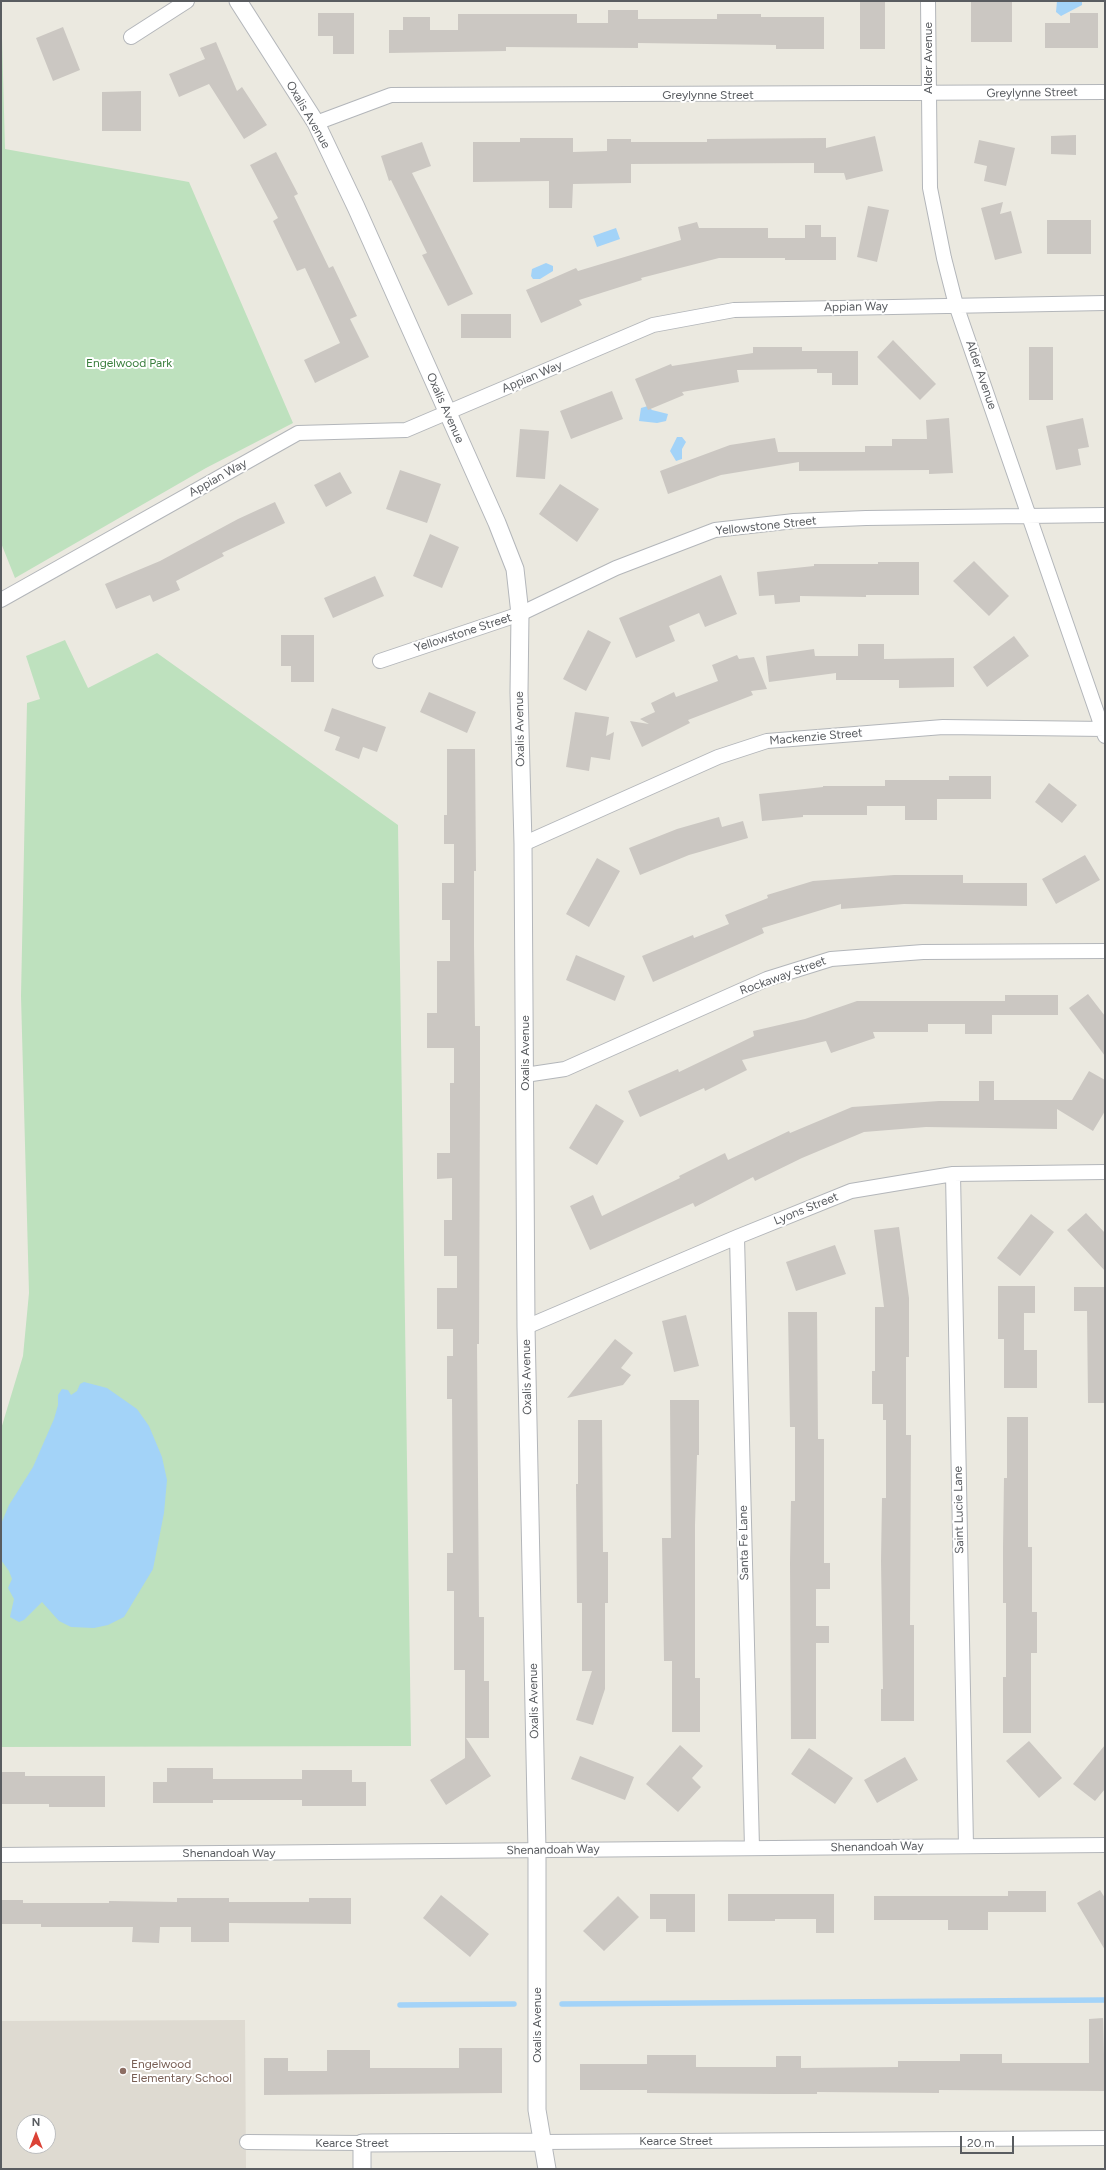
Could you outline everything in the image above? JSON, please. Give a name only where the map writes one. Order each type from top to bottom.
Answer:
[{"type":"street","points":[[131,37],[187,1]]},
{"type":"street","name":"Oxalis Avenue","points":[[238,1],[316,123],[356,207],[497,523],[515,569],[520,614],[519,692],[523,844],[526,1328],[537,1850],[538,2110],[548,2169]]},
{"type":"street","name":"Alder Avenue","points":[[928,1],[930,188],[956,304],[1104,732]]},
{"type":"street","name":"Greylynne Street","points":[[316,123],[391,95],[928,94],[1105,92]]},
{"type":"street","name":"Appian Way","points":[[1,600],[298,433],[406,430],[652,325],[734,310],[956,304],[1105,303]]},
{"type":"street","name":"Yellowstone Street","points":[[380,661],[520,614],[616,568],[715,530],[794,521],[834,519],[1105,515]]},
{"type":"street","name":"Mackenzie Street","points":[[523,844],[718,757],[766,741],[942,728],[1104,732]]},
{"type":"street","name":"Rockaway Street","points":[[525,1075],[564,1069],[767,979],[831,959],[923,952],[1105,951]]},
{"type":"street","name":"Lyons Street","points":[[526,1328],[737,1237],[851,1191],[952,1174],[1105,1172]]},
{"type":"street","name":"Saint Lucie Lane","points":[[952,1174],[966,1846]]},
{"type":"street","name":"Santa Fe Lane","points":[[737,1237],[752,1848]]},
{"type":"street","name":"Shenandoah Way","points":[[1,1855],[1105,1845]]},
{"type":"street","name":"Kearce Street","points":[[247,2142],[362,2143],[1105,2138]]},
{"type":"street","points":[[362,2143],[362,2169]]},
{"type":"shaded area","name":"Engelwood Elementary School","points":[[245,2020],[246,2169],[1,2169],[1,2021]]},
{"type":"green space","name":"Engelwood Park","points":[[1,1],[5,149],[189,182],[293,423],[206,468],[15,578],[1,543]]},
{"type":"green space","points":[[65,640],[88,688],[157,653],[398,825],[411,1746],[1,1747],[1,1429],[23,1356],[29,1293],[21,996],[27,703],[40,699],[26,656]]},
{"type":"water","points":[[1057,1],[1082,1],[1082,5],[1061,16],[1056,12]]},
{"type":"water","points":[[616,228],[620,239],[597,247],[593,236]]},
{"type":"water","points":[[546,263],[553,266],[553,271],[540,279],[533,279],[531,276],[532,269]]},
{"type":"water","points":[[648,406],[652,410],[668,414],[666,421],[657,423],[639,421],[641,408]]},
{"type":"water","points":[[677,437],[682,437],[686,442],[682,449],[682,459],[676,461],[670,451]]},
{"type":"water","points":[[84,1382],[107,1388],[137,1409],[149,1426],[162,1457],[167,1480],[164,1513],[153,1569],[124,1617],[108,1625],[94,1628],[71,1627],[59,1621],[42,1602],[24,1620],[19,1622],[10,1617],[14,1599],[8,1588],[12,1579],[9,1571],[1,1560],[1,1524],[9,1505],[33,1467],[54,1419],[58,1405],[58,1395],[62,1389],[68,1390],[71,1395],[77,1391],[80,1384]]},
{"type":"building","points":[[860,1],[885,1],[885,49],[860,49]]},
{"type":"building","points":[[971,1],[1012,1],[1012,42],[971,42]]},
{"type":"building","points":[[608,10],[638,10],[638,19],[717,19],[717,14],[761,14],[761,17],[824,17],[824,49],[776,49],[776,45],[638,43],[638,48],[506,47],[506,51],[389,53],[389,30],[403,30],[403,17],[430,17],[430,30],[458,30],[458,14],[577,14],[577,23],[608,23]]},
{"type":"building","points":[[318,13],[354,13],[354,54],[333,54],[333,36],[318,36]]},
{"type":"building","points":[[1070,13],[1098,13],[1098,48],[1045,48],[1045,23],[1070,23]]},
{"type":"building","points":[[63,27],[80,70],[53,81],[36,38]]},
{"type":"building","points":[[216,42],[237,91],[242,87],[267,125],[244,139],[209,84],[179,97],[169,74],[205,59],[200,48]]},
{"type":"building","points":[[141,91],[141,131],[102,131],[102,92]]},
{"type":"building","points":[[1076,135],[1076,155],[1051,154],[1051,136]]},
{"type":"building","points":[[875,136],[883,171],[846,180],[844,173],[814,173],[814,163],[631,164],[631,183],[573,184],[572,208],[549,208],[549,181],[473,182],[473,142],[520,142],[520,138],[573,138],[573,152],[607,151],[607,139],[631,139],[631,142],[707,142],[707,139],[826,138],[826,148]]},
{"type":"building","points":[[979,140],[1015,148],[1006,186],[984,181],[987,166],[974,163]]},
{"type":"building","points":[[422,142],[431,166],[412,173],[473,294],[448,306],[422,255],[427,253],[391,180],[389,181],[381,156]]},
{"type":"building","points":[[276,152],[298,194],[294,196],[329,268],[333,266],[357,316],[350,319],[369,357],[315,383],[304,360],[340,343],[305,268],[297,271],[273,221],[278,218],[250,165]]},
{"type":"building","points":[[1003,202],[1000,214],[1011,211],[1022,253],[995,260],[981,208]]},
{"type":"building","points":[[868,206],[889,210],[877,262],[857,257]]},
{"type":"building","points":[[1047,220],[1091,220],[1091,254],[1047,254]]},
{"type":"building","points":[[697,222],[699,228],[768,228],[768,238],[805,238],[805,225],[821,225],[821,237],[836,237],[836,260],[719,258],[641,278],[642,280],[579,300],[582,305],[541,323],[526,290],[576,268],[578,271],[681,240],[678,227]]},
{"type":"building","points":[[461,314],[511,314],[511,338],[461,338]]},
{"type":"building","points":[[893,340],[936,384],[920,400],[877,357]]},
{"type":"building","points":[[753,347],[802,347],[802,351],[858,351],[858,385],[832,385],[832,373],[817,373],[817,369],[737,370],[739,382],[682,392],[684,395],[648,410],[635,379],[671,364],[672,366],[753,353]]},
{"type":"building","points":[[1029,347],[1053,347],[1053,400],[1029,400]]},
{"type":"building","points":[[612,391],[623,419],[571,439],[560,411]]},
{"type":"building","points":[[949,418],[953,473],[929,474],[929,470],[799,471],[799,462],[721,475],[668,494],[660,471],[730,445],[775,438],[778,452],[865,452],[865,446],[892,446],[892,439],[927,439],[926,420]]},
{"type":"building","points":[[1083,418],[1089,447],[1078,449],[1081,465],[1056,470],[1046,426]]},
{"type":"building","points":[[520,429],[549,431],[545,479],[516,477]]},
{"type":"building","points":[[400,470],[441,484],[427,523],[386,509]]},
{"type":"building","points":[[340,472],[352,493],[326,507],[314,485]]},
{"type":"building","points":[[560,484],[599,509],[577,542],[539,514]]},
{"type":"building","points":[[275,502],[285,523],[222,553],[224,556],[176,581],[180,590],[153,602],[150,595],[116,609],[105,584],[160,561],[238,519]]},
{"type":"building","points":[[430,534],[459,547],[442,588],[413,576]]},
{"type":"building","points":[[974,561],[1009,596],[989,616],[953,581]]},
{"type":"building","points":[[878,562],[919,562],[919,595],[866,595],[866,597],[800,596],[800,602],[775,604],[774,595],[759,596],[757,572],[814,566],[814,564],[878,564]]},
{"type":"building","points":[[721,575],[737,614],[705,627],[699,613],[669,626],[675,641],[636,658],[619,618]]},
{"type":"building","points":[[375,576],[384,596],[333,618],[324,598]]},
{"type":"building","points":[[588,630],[611,642],[586,691],[563,679]]},
{"type":"building","points":[[281,635],[314,635],[314,682],[291,682],[291,666],[281,666]]},
{"type":"building","points":[[1014,636],[1029,656],[987,687],[973,667]]},
{"type":"building","points":[[858,644],[884,644],[884,659],[954,658],[954,687],[899,688],[899,680],[836,680],[836,673],[769,682],[766,656],[814,649],[815,656],[858,656]]},
{"type":"building","points":[[737,655],[739,659],[754,657],[767,689],[751,691],[753,695],[688,720],[690,723],[642,747],[630,721],[649,724],[640,719],[655,712],[651,703],[674,692],[676,697],[718,681],[712,665]]},
{"type":"building","points":[[429,692],[476,712],[467,733],[420,712]]},
{"type":"building","points":[[332,708],[386,727],[377,752],[363,747],[359,759],[335,750],[340,737],[324,731]]},
{"type":"building","points":[[575,712],[609,717],[606,736],[614,732],[610,760],[591,757],[589,771],[566,767]]},
{"type":"building","points":[[447,749],[475,749],[475,1026],[480,1026],[479,1344],[477,1344],[479,1617],[484,1617],[484,1681],[489,1681],[489,1738],[466,1738],[491,1776],[446,1805],[430,1780],[465,1758],[465,1670],[454,1670],[454,1591],[447,1591],[447,1553],[453,1553],[452,1399],[447,1399],[447,1356],[453,1356],[453,1329],[437,1329],[437,1288],[457,1288],[457,1256],[444,1256],[444,1220],[452,1220],[452,1178],[437,1179],[437,1153],[450,1153],[450,1083],[454,1083],[454,1048],[427,1048],[427,1013],[437,1013],[437,961],[450,961],[450,920],[442,920],[442,883],[454,883],[454,844],[444,844],[444,815],[447,815]]},
{"type":"building","points":[[949,776],[991,776],[991,799],[937,799],[937,820],[905,820],[905,806],[867,806],[867,815],[803,815],[803,817],[762,821],[759,794],[823,786],[885,786],[885,780],[949,780]]},
{"type":"building","points":[[1049,783],[1077,805],[1062,823],[1035,802]]},
{"type":"building","points":[[719,817],[722,827],[743,821],[748,838],[689,855],[640,875],[629,848],[677,829]]},
{"type":"building","points":[[1085,855],[1100,880],[1056,904],[1042,879]]},
{"type":"building","points":[[597,858],[620,871],[589,927],[566,914]]},
{"type":"building","points":[[894,875],[963,875],[963,883],[1027,883],[1027,906],[904,904],[841,909],[841,904],[762,928],[764,933],[653,982],[642,956],[693,935],[694,938],[729,924],[725,915],[768,898],[767,895],[813,881]]},
{"type":"building","points":[[576,955],[625,976],[615,1001],[566,980]]},
{"type":"building","points":[[1088,994],[1105,1016],[1105,1056],[1069,1008]]},
{"type":"building","points":[[1005,995],[1058,995],[1058,1015],[992,1015],[992,1034],[965,1034],[965,1024],[928,1024],[928,1032],[873,1032],[875,1038],[831,1053],[826,1041],[742,1060],[747,1070],[705,1091],[704,1088],[640,1117],[628,1091],[678,1069],[679,1072],[754,1036],[753,1031],[805,1019],[857,1001],[1005,1001]]},
{"type":"building","points":[[1089,1071],[1105,1080],[1105,1111],[1093,1131],[1057,1109],[1057,1129],[926,1127],[864,1132],[802,1158],[755,1181],[753,1177],[695,1207],[693,1203],[590,1250],[570,1206],[593,1195],[602,1216],[680,1178],[679,1176],[725,1153],[728,1160],[789,1131],[790,1133],[852,1107],[939,1101],[979,1101],[979,1081],[994,1081],[994,1100],[1072,1100]]},
{"type":"building","points":[[596,1104],[624,1121],[597,1165],[569,1148]]},
{"type":"building","points":[[1086,1213],[1105,1233],[1105,1271],[1067,1230]]},
{"type":"building","points":[[1031,1214],[1054,1232],[1020,1276],[997,1258]]},
{"type":"building","points":[[899,1227],[909,1298],[909,1357],[906,1357],[906,1435],[911,1435],[910,1625],[914,1625],[914,1721],[881,1721],[881,1689],[883,1689],[881,1561],[882,1498],[886,1498],[886,1420],[883,1420],[883,1404],[872,1404],[872,1371],[875,1371],[875,1307],[884,1307],[874,1230]]},
{"type":"building","points":[[835,1245],[846,1274],[796,1291],[786,1262]]},
{"type":"building","points":[[998,1286],[1035,1286],[1035,1313],[1024,1313],[1024,1350],[1037,1350],[1037,1388],[1004,1388],[1004,1339],[998,1339]]},
{"type":"building","points":[[1074,1287],[1105,1287],[1105,1403],[1088,1403],[1087,1311],[1074,1311]]},
{"type":"building","points":[[788,1312],[817,1312],[818,1439],[824,1439],[824,1563],[830,1563],[830,1589],[816,1589],[816,1626],[829,1626],[829,1643],[816,1643],[816,1739],[791,1739],[790,1563],[791,1501],[795,1501],[795,1427],[790,1427]]},
{"type":"building","points":[[686,1315],[699,1366],[674,1372],[662,1321]]},
{"type":"building","points":[[615,1339],[633,1353],[621,1368],[631,1375],[623,1385],[567,1398]]},
{"type":"building","points":[[670,1400],[699,1400],[699,1455],[697,1455],[695,1525],[695,1678],[700,1678],[700,1732],[672,1732],[672,1661],[664,1661],[662,1538],[671,1538]]},
{"type":"building","points":[[1007,1417],[1028,1417],[1028,1547],[1032,1547],[1032,1612],[1037,1612],[1037,1653],[1031,1653],[1031,1733],[1003,1733],[1003,1677],[1006,1677],[1006,1603],[1003,1603],[1003,1547],[1004,1478],[1007,1478]]},
{"type":"building","points":[[578,1420],[602,1420],[603,1552],[608,1552],[608,1603],[605,1603],[605,1689],[593,1725],[576,1720],[592,1671],[582,1671],[582,1603],[577,1603],[576,1484],[578,1484]]},
{"type":"building","points":[[1029,1741],[1062,1778],[1039,1798],[1006,1761]]},
{"type":"building","points":[[680,1745],[703,1766],[692,1778],[701,1787],[678,1812],[646,1784]]},
{"type":"building","points":[[1105,1745],[1105,1789],[1095,1801],[1073,1784]]},
{"type":"building","points":[[809,1748],[853,1778],[835,1804],[791,1774]]},
{"type":"building","points":[[580,1756],[634,1777],[625,1800],[571,1779]]},
{"type":"building","points":[[905,1757],[918,1780],[877,1803],[864,1780]]},
{"type":"building","points":[[167,1768],[213,1768],[213,1779],[302,1779],[302,1770],[352,1770],[352,1782],[366,1782],[366,1806],[302,1806],[302,1800],[213,1800],[213,1803],[153,1803],[153,1782],[167,1782]]},
{"type":"building","points":[[1,1772],[25,1772],[25,1776],[105,1776],[105,1807],[49,1807],[49,1804],[1,1804]]},
{"type":"building","points":[[1100,1890],[1105,1898],[1105,1950],[1077,1903]]},
{"type":"building","points":[[1008,1891],[1046,1891],[1046,1912],[988,1912],[988,1930],[948,1930],[948,1920],[874,1920],[874,1896],[1008,1896]]},
{"type":"building","points":[[650,1894],[695,1894],[695,1932],[666,1932],[666,1919],[650,1919]]},
{"type":"building","points":[[728,1894],[834,1894],[834,1933],[816,1933],[816,1919],[728,1921]]},
{"type":"building","points":[[441,1895],[489,1934],[470,1957],[423,1918]]},
{"type":"building","points":[[618,1896],[639,1917],[604,1951],[583,1931]]},
{"type":"building","points":[[177,1898],[229,1898],[229,1902],[309,1902],[309,1898],[351,1898],[351,1924],[229,1923],[229,1942],[191,1942],[191,1927],[160,1927],[159,1943],[132,1942],[133,1927],[41,1927],[41,1924],[1,1924],[1,1900],[23,1900],[23,1903],[109,1903],[109,1901],[177,1902]]},
{"type":"building","points":[[1103,2018],[1105,2091],[939,2090],[939,2093],[817,2092],[817,2094],[776,2094],[647,2093],[647,2090],[580,2090],[580,2064],[647,2064],[647,2055],[696,2055],[696,2067],[776,2067],[776,2056],[801,2056],[801,2068],[898,2067],[898,2061],[960,2061],[960,2054],[1002,2054],[1002,2063],[1089,2063],[1089,2019]]},
{"type":"building","points":[[459,2048],[502,2048],[502,2093],[264,2095],[264,2058],[288,2058],[288,2071],[327,2071],[327,2050],[370,2050],[370,2068],[459,2068]]},
{"type":"waterway","points":[[562,2004],[1105,2000]]},
{"type":"waterway","points":[[400,2005],[514,2004]]},
{"type":"place","name":"Engelwood Elementary School","points":[[123,2071]]}]
